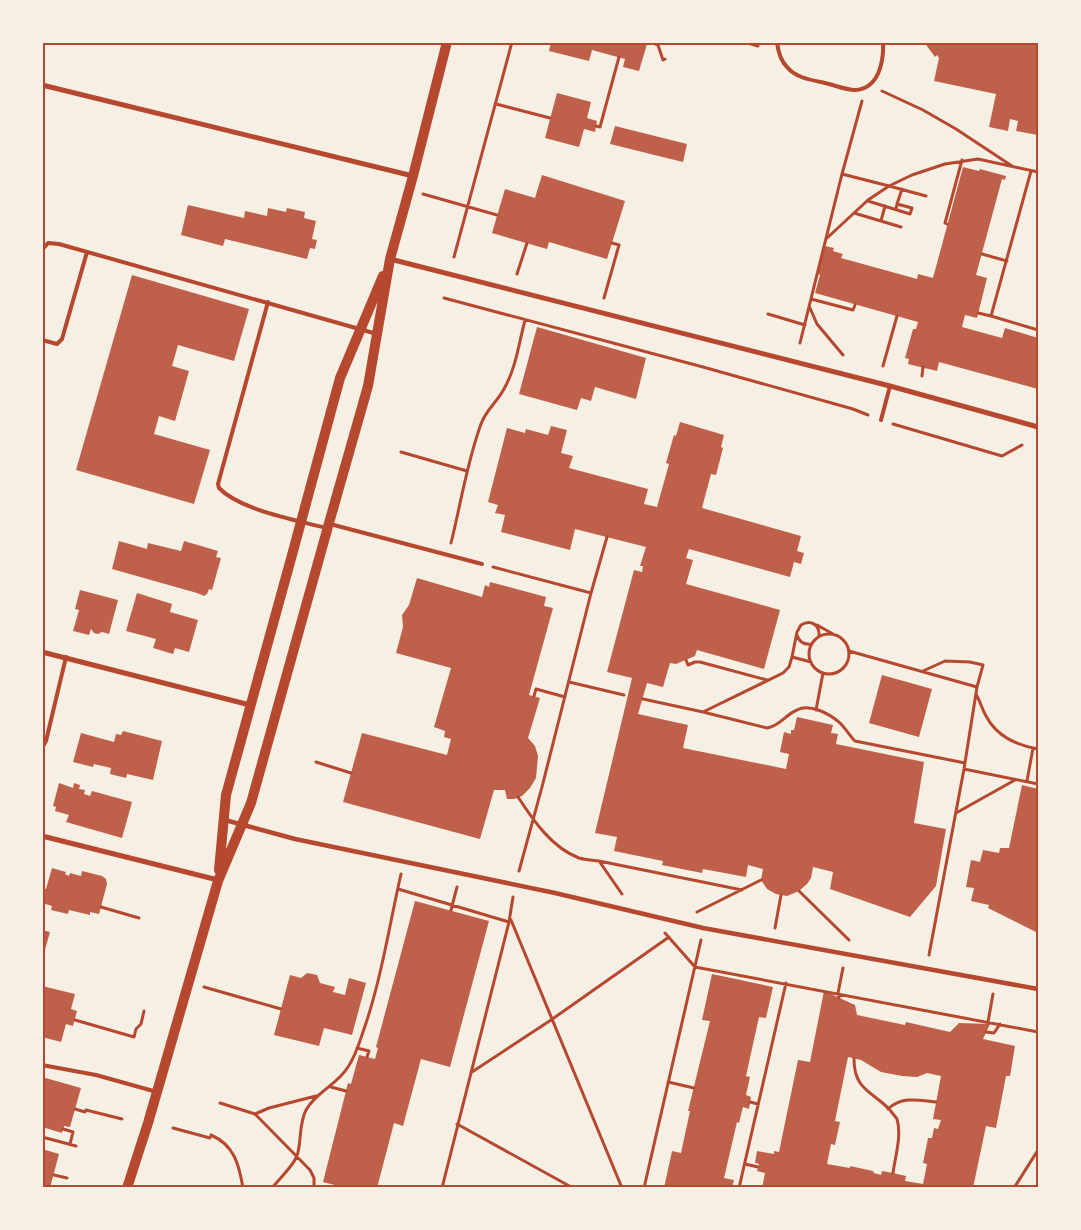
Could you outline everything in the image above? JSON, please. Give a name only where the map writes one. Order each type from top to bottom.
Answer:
[{"type":"main road","points":[[127,1188],[140,1152],[218,881],[253,794],[329,526],[368,386],[390,259],[414,176],[447,42]]},
{"type":"main road","points":[[218,881],[226,796],[340,378],[390,259]]},
{"type":"main road","points":[[134,1188],[140,1152]]},
{"type":"street","points":[[42,84],[414,176]]},
{"type":"street","points":[[390,259],[890,386],[1038,427]]},
{"type":"street","points":[[42,652],[250,705]]},
{"type":"street","points":[[224,819],[295,839],[461,873],[704,928],[1038,989]]},
{"type":"street","points":[[42,836],[218,881]]},
{"type":"lane","points":[[777,42],[779,53],[786,67],[798,76],[855,90],[866,87],[875,79],[884,57],[883,42]]},
{"type":"lane","points":[[42,250],[48,242],[377,334]]},
{"type":"lane","points":[[42,340],[58,344],[62,339],[87,252]]},
{"type":"lane","points":[[268,302],[218,484],[221,490],[245,504],[301,522],[329,526],[482,564]]},
{"type":"lane","points":[[881,420],[890,386]]},
{"type":"lane","points":[[42,748],[46,741],[66,657]]},
{"type":"lane","points":[[42,1065],[68,1069],[157,1092]]},
{"type":"path","points":[[454,257],[512,42]]},
{"type":"path","points":[[651,42],[658,45],[663,60],[665,59]]},
{"type":"path","points":[[744,42],[758,46]]},
{"type":"path","points":[[596,126],[600,127],[619,57]]},
{"type":"path","points":[[800,342],[866,87],[887,93],[923,110],[1012,166]]},
{"type":"path","points":[[496,104],[550,118]]},
{"type":"path","points":[[826,240],[853,213],[889,186],[912,175],[945,164],[978,159],[1038,172]]},
{"type":"path","points":[[948,224],[945,223],[962,160]]},
{"type":"path","points":[[991,316],[1031,171]]},
{"type":"path","points":[[842,174],[926,196]]},
{"type":"path","points":[[409,190],[497,215]]},
{"type":"path","points":[[896,209],[902,190]]},
{"type":"path","points":[[867,201],[910,214],[912,208],[897,204]]},
{"type":"path","points":[[881,221],[885,206]]},
{"type":"path","points":[[853,213],[901,227]]},
{"type":"path","points":[[517,274],[527,243]]},
{"type":"path","points":[[604,298],[619,245],[612,243]]},
{"type":"path","points":[[982,254],[1007,261]]},
{"type":"path","points":[[444,298],[712,369],[852,409],[881,420],[1002,456],[1022,445]]},
{"type":"path","points":[[811,299],[853,310],[855,305]]},
{"type":"path","points":[[809,307],[817,324],[843,355]]},
{"type":"path","points":[[978,312],[1038,330]]},
{"type":"path","points":[[768,314],[805,325]]},
{"type":"path","points":[[883,366],[897,316]]},
{"type":"path","points":[[448,555],[467,471],[482,422],[510,377],[525,320]]},
{"type":"path","points":[[922,376],[923,368]]},
{"type":"path","points":[[401,452],[467,471]]},
{"type":"path","points":[[442,1188],[510,920],[515,885],[569,682],[590,593],[607,537]]},
{"type":"path","points":[[482,564],[590,593]]},
{"type":"path","points":[[703,712],[783,673],[790,666],[797,632],[804,623],[815,624],[838,636],[843,640],[849,651],[846,664],[842,669],[836,672],[823,672],[817,669],[811,662],[809,651],[812,644],[820,636],[826,634],[838,636]]},
{"type":"path","points":[[815,624],[819,630],[819,637]]},
{"type":"path","points":[[797,632],[801,642],[812,644]]},
{"type":"path","points":[[849,651],[977,687]]},
{"type":"path","points":[[792,657],[811,662]]},
{"type":"path","points":[[686,660],[688,664],[700,662],[768,680]]},
{"type":"path","points":[[923,671],[945,661],[970,662],[983,665],[977,687],[964,769],[927,968]]},
{"type":"path","points":[[816,710],[823,672]]},
{"type":"path","points":[[569,682],[624,695]]},
{"type":"path","points":[[534,696],[536,689],[565,697]]},
{"type":"path","points":[[976,694],[985,715],[1001,734],[1012,742],[1038,749]]},
{"type":"path","points":[[643,699],[767,728],[776,726],[797,710],[806,708],[832,716],[855,741],[965,763]]},
{"type":"path","points":[[1027,782],[1033,748]]},
{"type":"path","points":[[316,762],[351,773]]},
{"type":"path","points":[[964,769],[1038,784]]},
{"type":"path","points":[[956,813],[1016,780]]},
{"type":"path","points":[[518,797],[533,820],[554,841],[581,859],[742,890]]},
{"type":"path","points":[[255,1114],[316,1096],[340,1078],[349,1066],[369,1016],[404,861]]},
{"type":"path","points":[[599,861],[634,911]]},
{"type":"path","points":[[451,910],[461,873]]},
{"type":"path","points":[[676,922],[761,880]]},
{"type":"path","points":[[398,889],[510,920]]},
{"type":"path","points":[[799,891],[869,959]]},
{"type":"path","points":[[776,918],[781,895]]},
{"type":"path","points":[[101,907],[139,918]]},
{"type":"path","points":[[648,915],[695,967],[786,983],[838,996],[1038,1032]]},
{"type":"path","points":[[510,920],[622,1188]]},
{"type":"path","points":[[644,1188],[704,928]]},
{"type":"path","points":[[472,1072],[551,1020],[669,937]]},
{"type":"path","points":[[838,996],[845,955]]},
{"type":"path","points":[[988,1022],[996,981]]},
{"type":"path","points":[[189,983],[281,1009]]},
{"type":"path","points":[[739,1188],[786,983]]},
{"type":"path","points":[[75,1020],[134,1037],[136,1029],[141,1024],[144,1011]]},
{"type":"path","points":[[986,1032],[994,1033],[1000,1024]]},
{"type":"path","points":[[357,1048],[369,1051],[367,1057]]},
{"type":"path","points":[[854,1059],[854,1071],[865,1090],[884,1103],[896,1118],[898,1132],[893,1173]]},
{"type":"path","points":[[668,1082],[694,1088]]},
{"type":"path","points":[[330,1087],[346,1091]]},
{"type":"path","points":[[272,1188],[297,1157],[300,1127],[306,1110],[316,1096]]},
{"type":"path","points":[[888,1109],[894,1103],[903,1100],[936,1102]]},
{"type":"path","points":[[750,1102],[758,1104]]},
{"type":"path","points":[[220,1103],[255,1114],[310,1170],[314,1178],[314,1188]]},
{"type":"path","points":[[75,1109],[122,1119]]},
{"type":"path","points":[[457,1124],[573,1188]]},
{"type":"path","points":[[173,1128],[210,1136],[226,1143],[236,1159],[243,1188]]},
{"type":"path","points":[[63,1129],[73,1132],[70,1144]]},
{"type":"path","points":[[42,1137],[76,1146]]},
{"type":"path","points":[[1014,1188],[1038,1150]]},
{"type":"path","points":[[745,1164],[758,1167]]},
{"type":"path","points":[[54,1174],[67,1178]]},
{"type":"building","points":[[551,42],[642,42],[647,44],[639,71],[623,67],[625,59],[592,50],[589,61],[549,51]]},
{"type":"building","points":[[924,42],[1038,42],[1038,135],[1016,131],[1018,121],[1010,119],[1008,131],[989,127],[996,94],[934,81],[939,58],[937,55],[935,57]]},
{"type":"building","points":[[557,93],[591,102],[587,118],[597,121],[595,132],[584,129],[579,147],[545,138]]},
{"type":"building","points":[[615,126],[687,144],[683,162],[610,144]]},
{"type":"building","points":[[963,167],[979,171],[980,169],[1006,176],[1005,180],[1002,179],[976,275],[987,278],[977,318],[965,315],[962,327],[1002,338],[1005,328],[1038,338],[1038,389],[939,362],[937,371],[908,364],[909,359],[905,358],[913,329],[916,329],[918,322],[815,293],[825,246],[834,248],[833,251],[843,254],[841,258],[917,279],[918,274],[933,278]]},
{"type":"building","points":[[542,175],[625,201],[607,259],[549,242],[547,249],[492,233],[505,189],[535,198]]},
{"type":"building","points":[[188,205],[244,218],[245,211],[267,216],[268,208],[286,212],[287,208],[305,212],[304,218],[316,221],[312,239],[317,240],[315,249],[310,248],[307,259],[225,239],[223,246],[181,235]]},
{"type":"building","points":[[132,275],[249,309],[234,361],[178,345],[172,366],[189,371],[175,421],[159,416],[154,434],[210,450],[194,504],[76,470]]},
{"type":"building","points":[[537,327],[646,358],[636,399],[595,387],[591,401],[581,398],[577,410],[519,394]]},
{"type":"building","points":[[680,422],[724,435],[721,447],[723,448],[716,475],[711,474],[702,508],[801,536],[797,551],[804,553],[801,564],[794,562],[790,577],[689,549],[686,558],[693,560],[686,584],[780,610],[764,669],[697,650],[695,656],[676,664],[670,663],[663,687],[647,683],[638,714],[688,725],[683,748],[786,769],[789,754],[780,752],[784,732],[791,734],[797,717],[833,725],[831,733],[838,734],[836,744],[924,762],[914,823],[946,829],[936,886],[910,917],[830,889],[833,872],[813,867],[811,878],[807,884],[799,891],[787,896],[776,894],[767,889],[761,880],[763,869],[748,865],[746,877],[703,869],[702,873],[662,865],[663,861],[614,851],[617,837],[595,833],[632,678],[607,672],[634,570],[642,572],[643,566],[640,566],[646,547],[575,529],[570,550],[501,532],[505,515],[495,513],[498,505],[488,502],[507,428],[525,433],[526,429],[548,435],[551,426],[567,430],[561,453],[573,456],[569,468],[648,489],[644,504],[657,507],[669,464],[666,463]]},
{"type":"building","points":[[119,541],[147,549],[148,543],[181,551],[184,541],[218,551],[216,557],[221,558],[212,590],[209,589],[204,596],[112,569]]},
{"type":"building","points":[[417,578],[482,597],[485,585],[489,587],[490,582],[546,597],[544,606],[553,608],[529,695],[540,698],[528,738],[535,746],[538,756],[536,778],[522,796],[514,799],[507,799],[505,790],[494,790],[480,839],[343,802],[362,733],[447,755],[451,739],[444,737],[445,731],[434,727],[451,668],[396,653],[403,627],[402,615],[409,605]]},
{"type":"building","points":[[80,590],[118,600],[109,634],[102,632],[94,633],[91,629],[89,635],[73,631],[79,610],[75,609]]},
{"type":"building","points":[[137,593],[172,604],[170,612],[198,620],[189,652],[175,648],[173,654],[153,648],[156,639],[126,631]]},
{"type":"building","points":[[882,675],[932,689],[919,737],[869,723]]},
{"type":"building","points":[[123,731],[162,741],[153,780],[127,774],[126,778],[110,774],[111,768],[94,764],[93,767],[73,762],[81,733],[114,742],[116,734],[121,735]]},
{"type":"building","points":[[59,783],[73,788],[74,783],[80,785],[79,789],[85,790],[84,794],[90,796],[92,791],[132,802],[122,838],[66,822],[69,815],[55,811],[56,807],[53,806]]},
{"type":"building","points":[[1022,785],[1038,789],[1038,933],[988,908],[989,905],[971,901],[974,888],[966,887],[971,860],[980,862],[983,850],[999,853],[1000,848],[1009,848]]},
{"type":"building","points":[[52,868],[66,872],[65,874],[69,876],[70,873],[81,876],[82,871],[102,876],[106,879],[107,884],[99,914],[90,912],[90,915],[69,910],[68,914],[51,910],[52,906],[42,903],[42,888],[46,889]]},
{"type":"building","points":[[415,901],[489,921],[450,1067],[421,1059],[403,1126],[394,1123],[377,1188],[346,1188],[323,1182],[348,1083],[351,1084],[359,1055],[375,1059],[378,1048],[376,1047]]},
{"type":"building","points":[[42,930],[50,932],[43,957],[42,957]]},
{"type":"building","points":[[307,973],[317,975],[320,983],[335,987],[333,992],[345,995],[349,978],[366,983],[352,1035],[324,1028],[319,1046],[274,1035],[290,975],[301,978]]},
{"type":"building","points":[[712,974],[773,987],[766,1018],[759,1017],[746,1076],[750,1077],[746,1095],[751,1097],[749,1109],[743,1107],[739,1123],[737,1122],[724,1178],[734,1180],[732,1188],[664,1188],[672,1151],[681,1153],[690,1111],[688,1111],[710,1021],[702,1020]]},
{"type":"building","points":[[42,986],[75,994],[71,1009],[77,1011],[73,1026],[66,1024],[61,1042],[42,1037]]},
{"type":"building","points":[[824,991],[855,1005],[857,1015],[905,1025],[906,1022],[950,1032],[959,1023],[990,1024],[983,1039],[1015,1046],[1010,1076],[1006,1076],[996,1128],[986,1126],[973,1188],[762,1188],[765,1173],[757,1171],[759,1164],[755,1163],[757,1151],[774,1154],[774,1151],[779,1152],[798,1060],[810,1062]],"holes":[[[848,1057],[861,1060],[881,1072],[902,1076],[917,1077],[927,1073],[941,1076],[933,1119],[941,1120],[938,1129],[934,1128],[932,1138],[928,1138],[923,1163],[927,1164],[923,1184],[905,1181],[906,1176],[893,1173],[882,1171],[881,1175],[873,1171],[850,1166],[850,1168],[827,1164],[831,1144],[835,1145],[840,1122],[835,1121]]]},
{"type":"building","points":[[42,1077],[81,1088],[70,1127],[64,1126],[62,1133],[42,1127]]},
{"type":"building","points":[[42,1149],[59,1154],[50,1188],[42,1188]]}]
